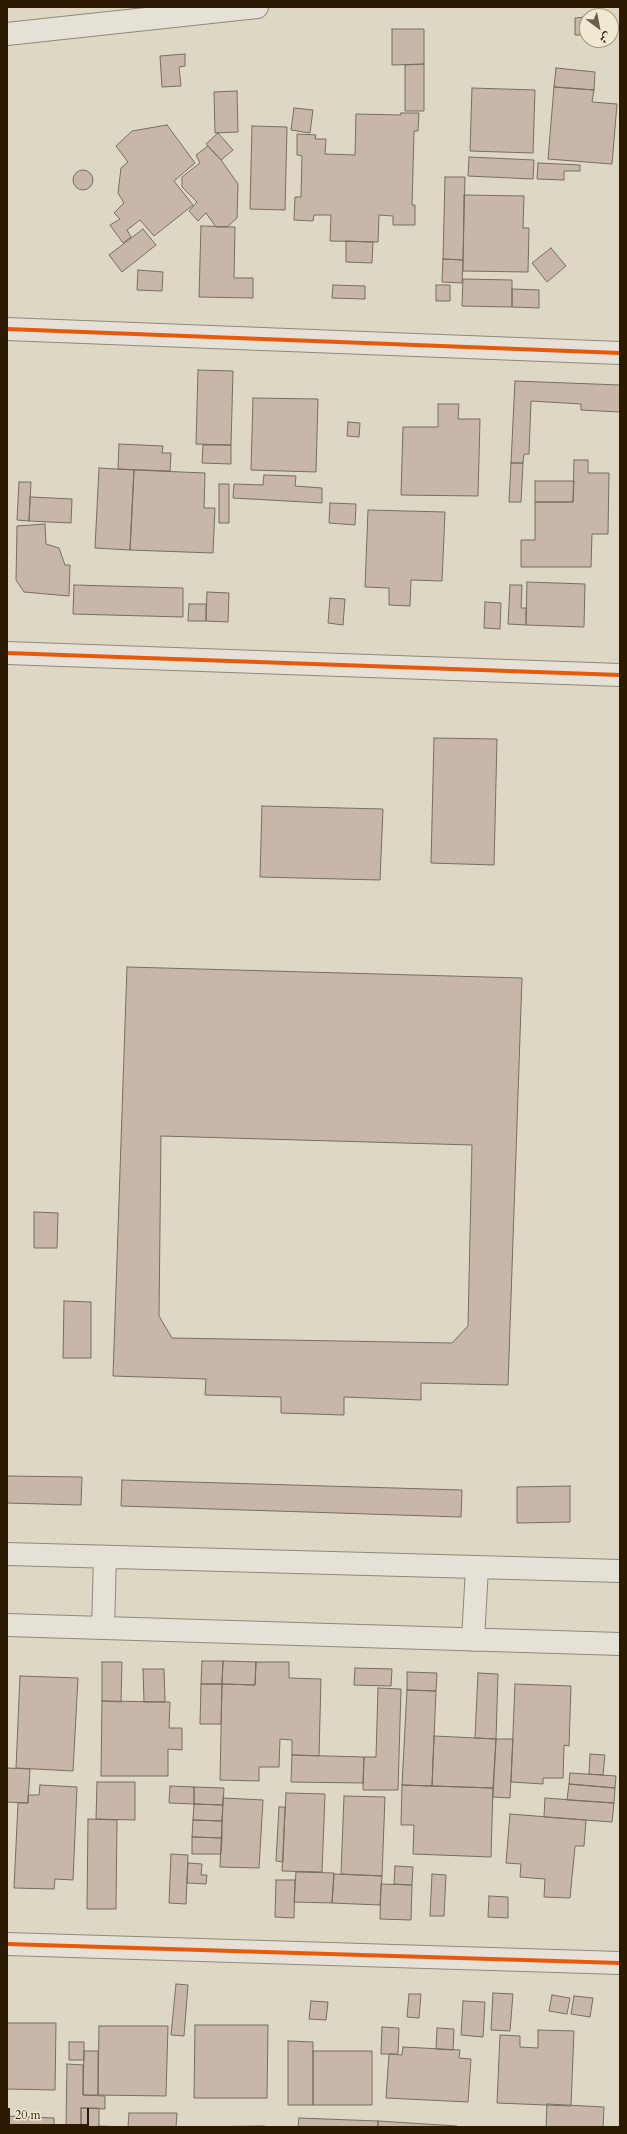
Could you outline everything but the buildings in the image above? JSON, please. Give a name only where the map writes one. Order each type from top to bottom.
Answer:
[{"type":"street","points":[[7,34],[257,7]]},
{"type":"street","points":[[7,330],[620,353]]},
{"type":"street","points":[[7,653],[620,675]]},
{"type":"street","points":[[7,1554],[620,1571]]},
{"type":"street","points":[[103,1628],[104,1557]]},
{"type":"street","points":[[473,1640],[477,1568]]},
{"type":"street","points":[[7,1625],[620,1644]]},
{"type":"street","points":[[7,1944],[620,1963]]},
{"type":"cycle path","points":[[7,329],[620,353]]},
{"type":"cycle path","points":[[7,653],[620,675]]},
{"type":"cycle path","points":[[7,1944],[620,1963]]}]
